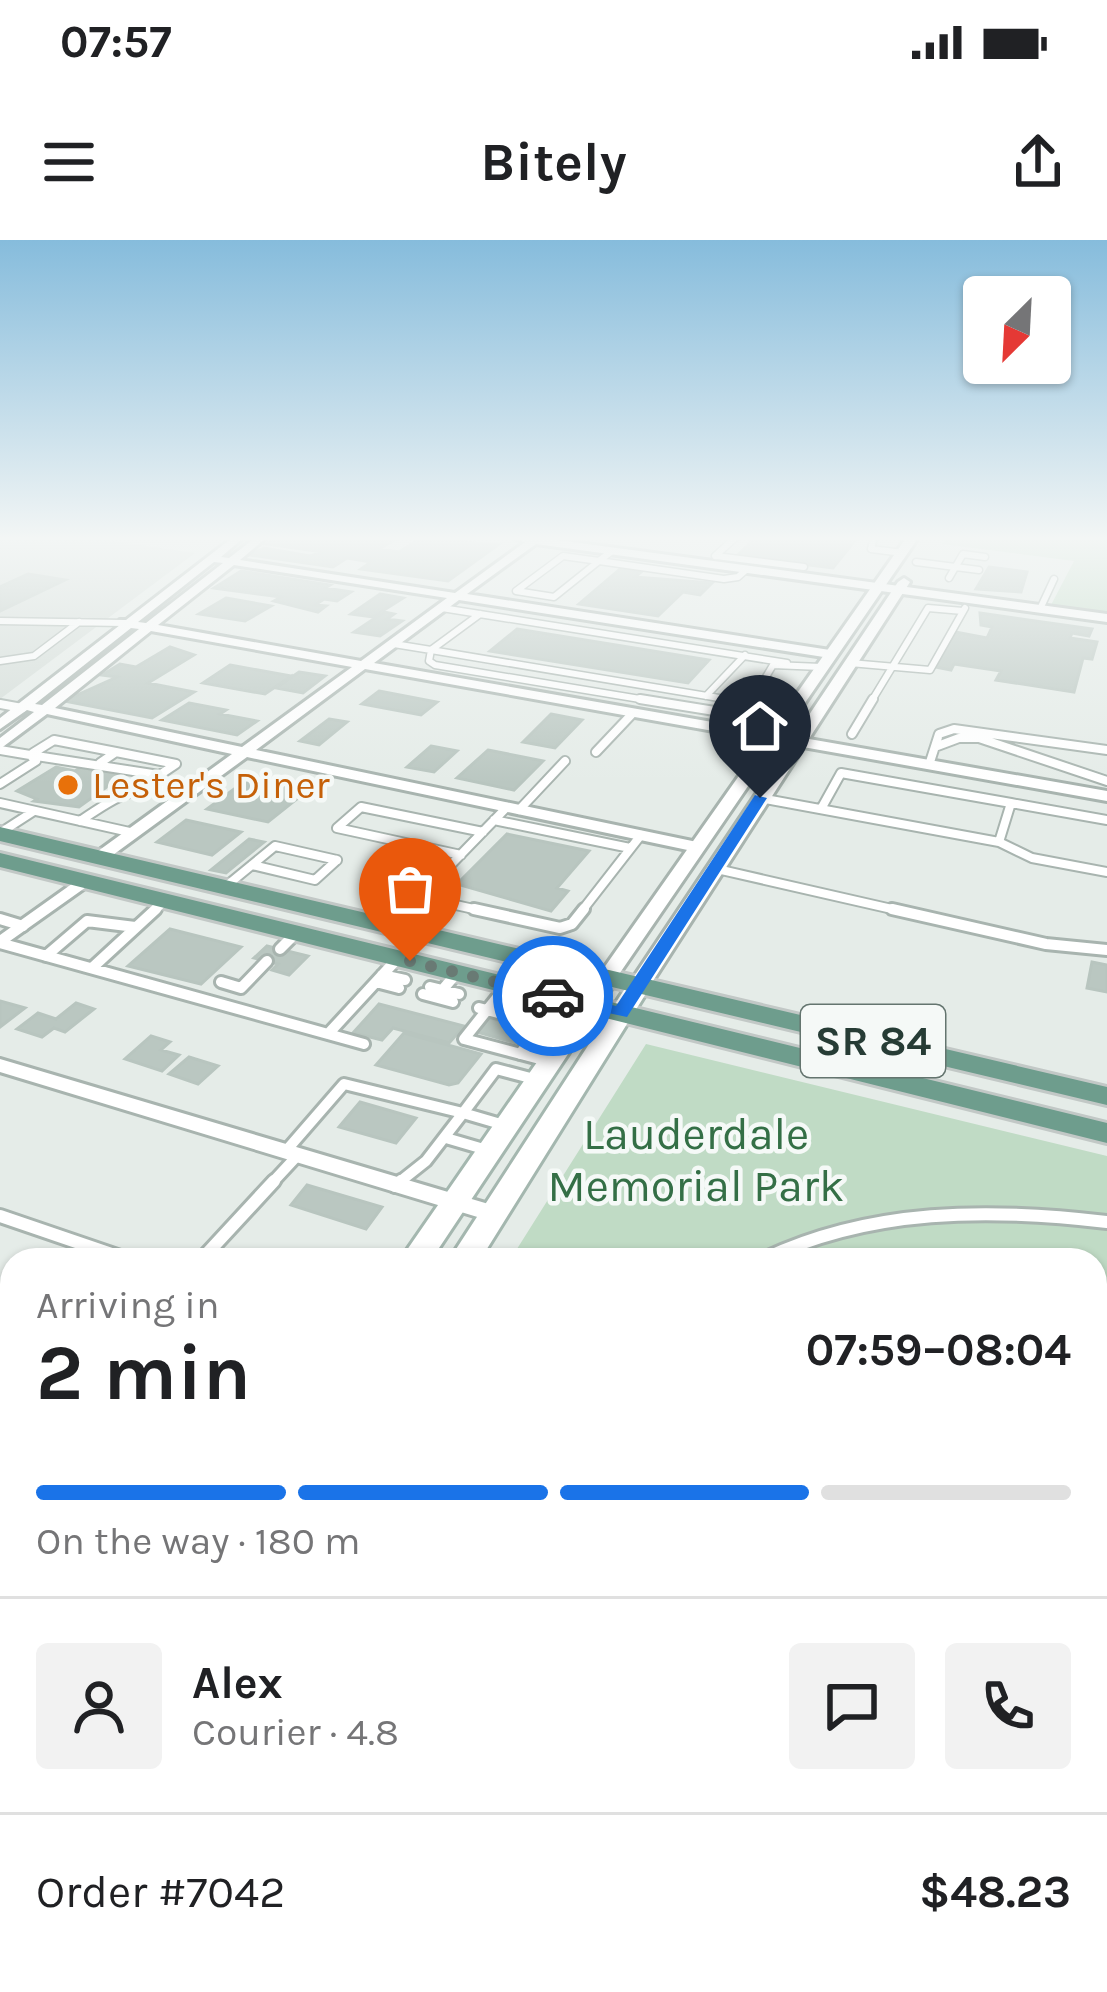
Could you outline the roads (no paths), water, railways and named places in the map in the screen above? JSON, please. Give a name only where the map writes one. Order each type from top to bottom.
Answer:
[{"type":"main road","name":"SR 84","points":[[0,834],[1107,1096]]},
{"type":"main road","points":[[43,871],[100,857]]},
{"type":"main road","name":"SR 84","points":[[0,860],[165,901],[443,991],[490,1001],[589,1005],[1107,1133]]},
{"type":"main road","points":[[83,881],[139,866]]},
{"type":"main road","points":[[423,1248],[606,980]]},
{"type":"main road","points":[[472,1248],[638,987]]},
{"type":"street","points":[[0,725],[128,620]]},
{"type":"street","points":[[0,748],[157,620]]},
{"type":"street","points":[[100,857],[426,620]]},
{"type":"street","points":[[600,620],[825,660]]},
{"type":"street","points":[[606,980],[856,620]]},
{"type":"street","points":[[638,987],[879,620]]},
{"type":"street","points":[[124,623],[1107,796]]},
{"type":"street","points":[[24,707],[636,842],[697,847]]},
{"type":"street","points":[[0,943],[83,881]]},
{"type":"street","points":[[0,1066],[494,1214]]},
{"type":"lane","points":[[472,620],[431,650],[429,662],[727,713],[751,704]]},
{"type":"lane","points":[[516,620],[787,663]]},
{"type":"lane","points":[[852,734],[921,620]]},
{"type":"lane","points":[[850,663],[929,670],[958,620]]},
{"type":"lane","points":[[0,621],[124,623]]},
{"type":"lane","points":[[0,661],[34,656],[79,622]]},
{"type":"lane","points":[[394,644],[790,710]]},
{"type":"lane","points":[[706,695],[745,656]]},
{"type":"lane","points":[[751,704],[750,697],[773,665],[825,660]]},
{"type":"lane","points":[[0,704],[24,707]]},
{"type":"lane","points":[[596,752],[632,714]]},
{"type":"lane","points":[[929,765],[939,734],[970,729],[1107,749]]},
{"type":"lane","points":[[935,747],[959,738],[980,738],[1107,781]]},
{"type":"lane","points":[[30,754],[54,740],[176,764],[80,821]]},
{"type":"lane","points":[[0,748],[159,776]]},
{"type":"lane","points":[[99,764],[116,752]]},
{"type":"lane","points":[[0,784],[36,761],[30,754]]},
{"type":"lane","points":[[390,927],[483,832],[566,760]]},
{"type":"lane","points":[[820,809],[841,773],[1107,820]]},
{"type":"lane","points":[[147,783],[191,792]]},
{"type":"lane","points":[[760,798],[999,842],[1032,858],[1107,872]]},
{"type":"lane","points":[[999,842],[1011,802]]},
{"type":"lane","points":[[0,803],[134,833]]},
{"type":"lane","points":[[461,855],[337,827],[361,807],[483,832]]},
{"type":"lane","points":[[0,834],[34,811]]},
{"type":"lane","points":[[420,896],[560,928],[572,924],[636,842],[507,812]]},
{"type":"lane","points":[[225,887],[275,846],[337,860],[315,880],[252,865]]},
{"type":"lane","points":[[717,868],[1046,944],[1107,950]]},
{"type":"lane","points":[[92,968],[165,901]]},
{"type":"lane","points":[[0,920],[23,926]]},
{"type":"lane","points":[[46,956],[87,921],[135,927]]},
{"type":"lane","points":[[0,943],[364,1044]]},
{"type":"lane","points":[[221,982],[241,988],[267,962]]},
{"type":"lane","points":[[328,1034],[392,977]]},
{"type":"lane","points":[[544,1071],[498,1043],[464,1039],[490,1001],[514,1021],[572,1032]]},
{"type":"lane","points":[[520,1054],[542,1024]]},
{"type":"lane","points":[[395,1186],[446,1138],[496,1069],[544,1071]]},
{"type":"lane","points":[[211,1248],[344,1084],[507,1126]]},
{"type":"lane","points":[[446,1138],[490,1150]]},
{"type":"lane","points":[[796,1248],[841,1232],[922,1215],[1011,1212],[1107,1222]]},
{"type":"lane","points":[[0,1216],[94,1248]]},
{"type":"place","name":"Lester's Diner","points":[[68,785]]},
{"type":"park label","name":"Lauderdale Memorial Park","points":[[696,1160]]}]
